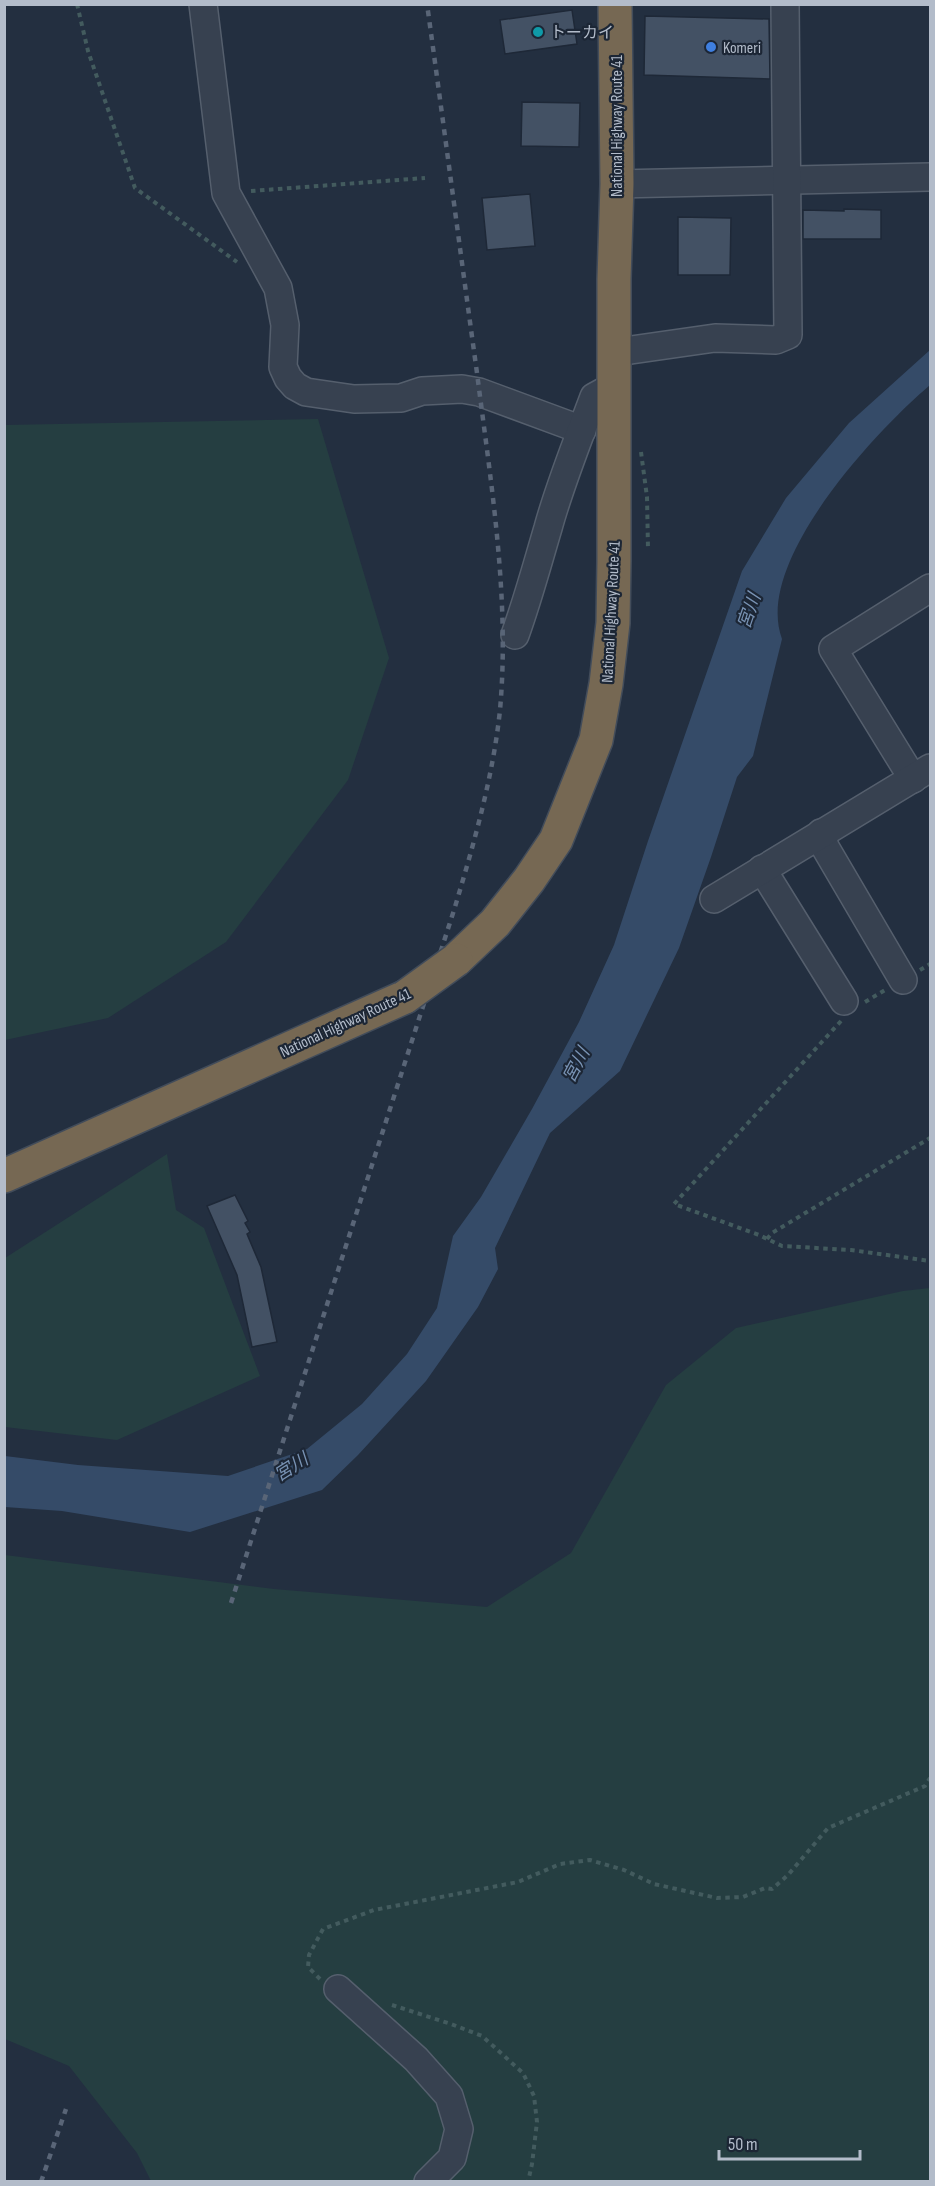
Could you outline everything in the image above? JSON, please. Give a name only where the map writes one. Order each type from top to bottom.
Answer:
[{"type":"highway","name":"National Highway Route 41","points":[[4,1176],[405,997],[456,960],[495,923],[529,880],[556,840],[596,740],[606,684],[613,623],[617,184],[615,4]]},
{"type":"street","points":[[203,4],[226,193],[278,288],[285,325],[283,367],[295,386],[306,392],[354,399],[401,398],[422,391],[462,389],[479,392],[582,430]]},
{"type":"street","points":[[631,350],[715,338],[776,340],[788,335],[785,4]]},
{"type":"street","points":[[617,184],[930,177]]},
{"type":"street","points":[[515,635],[530,594],[548,528],[594,396],[614,386]]},
{"type":"street","points":[[714,899],[922,774],[833,649],[930,588]]},
{"type":"street","points":[[821,833],[825,847],[903,980]]},
{"type":"street","points":[[762,869],[849,1008]]},
{"type":"street","points":[[338,1989],[416,2059],[449,2096],[459,2129],[453,2158],[428,2181]]},
{"type":"path","points":[[77,4],[88,51],[135,188],[245,268]]},
{"type":"path","points":[[226,193],[425,178]]},
{"type":"path","points":[[930,964],[849,1008],[674,1204],[782,1246],[851,1250],[930,1261]]},
{"type":"path","points":[[767,1239],[772,1233],[930,1138]]},
{"type":"path","points":[[338,1989],[318,1978],[308,1967],[309,1955],[323,1929],[374,1910],[518,1882],[560,1864],[590,1860],[624,1870],[654,1884],[717,1898],[743,1897],[765,1888],[772,1889],[788,1875],[828,1828],[925,1786],[930,1778]]},
{"type":"path","points":[[383,2003],[482,2036],[523,2073],[534,2096],[537,2122],[528,2181]]},
{"type":"green space","points":[[318,419],[389,658],[348,780],[226,942],[108,1018],[5,1040],[5,425]]},
{"type":"green space","points":[[167,1154],[176,1210],[204,1228],[260,1376],[117,1440],[5,1427],[5,1258]]},
{"type":"green space","points":[[930,1288],[930,2181],[151,2181],[137,2153],[69,2066],[5,2039],[5,1555],[274,1589],[487,1607],[571,1553],[666,1385],[736,1328],[903,1291]]},
{"type":"water","name":"宮川","points":[[930,350],[930,385],[880,433],[825,500],[802,537],[785,573],[778,608],[782,639],[753,756],[737,777],[679,948],[620,1071],[550,1133],[495,1248],[498,1269],[478,1307],[426,1381],[358,1455],[322,1490],[190,1532],[62,1511],[5,1507],[5,1456],[78,1465],[228,1476],[307,1449],[362,1404],[407,1354],[437,1308],[453,1236],[481,1197],[532,1109],[579,1022],[614,945],[742,571],[786,498],[849,423]]},
{"type":"building","name":"トーカイ","points":[[572,10],[577,44],[505,54],[500,20]]},
{"type":"building","name":"Komeri","points":[[645,16],[769,19],[770,79],[644,75]]},
{"type":"building","points":[[522,102],[580,103],[579,147],[521,146]]},
{"type":"building","points":[[530,194],[535,246],[487,250],[482,198]]},
{"type":"building","points":[[844,209],[881,210],[881,239],[803,239],[803,210],[844,211]]},
{"type":"building","points":[[678,217],[731,218],[730,275],[678,275]]},
{"type":"building","points":[[235,1195],[248,1221],[245,1223],[250,1232],[247,1234],[261,1267],[277,1342],[252,1347],[237,1275],[207,1206]]},
{"type":"railway","points":[[231,1603],[455,907],[488,785],[497,735],[503,626],[493,499],[427,4]]},
{"type":"railway","points":[[41,2182],[66,2109]]},
{"type":"place","name":"トーカイ","points":[[538,32]]},
{"type":"place","name":"Komeri","points":[[711,47]]}]
